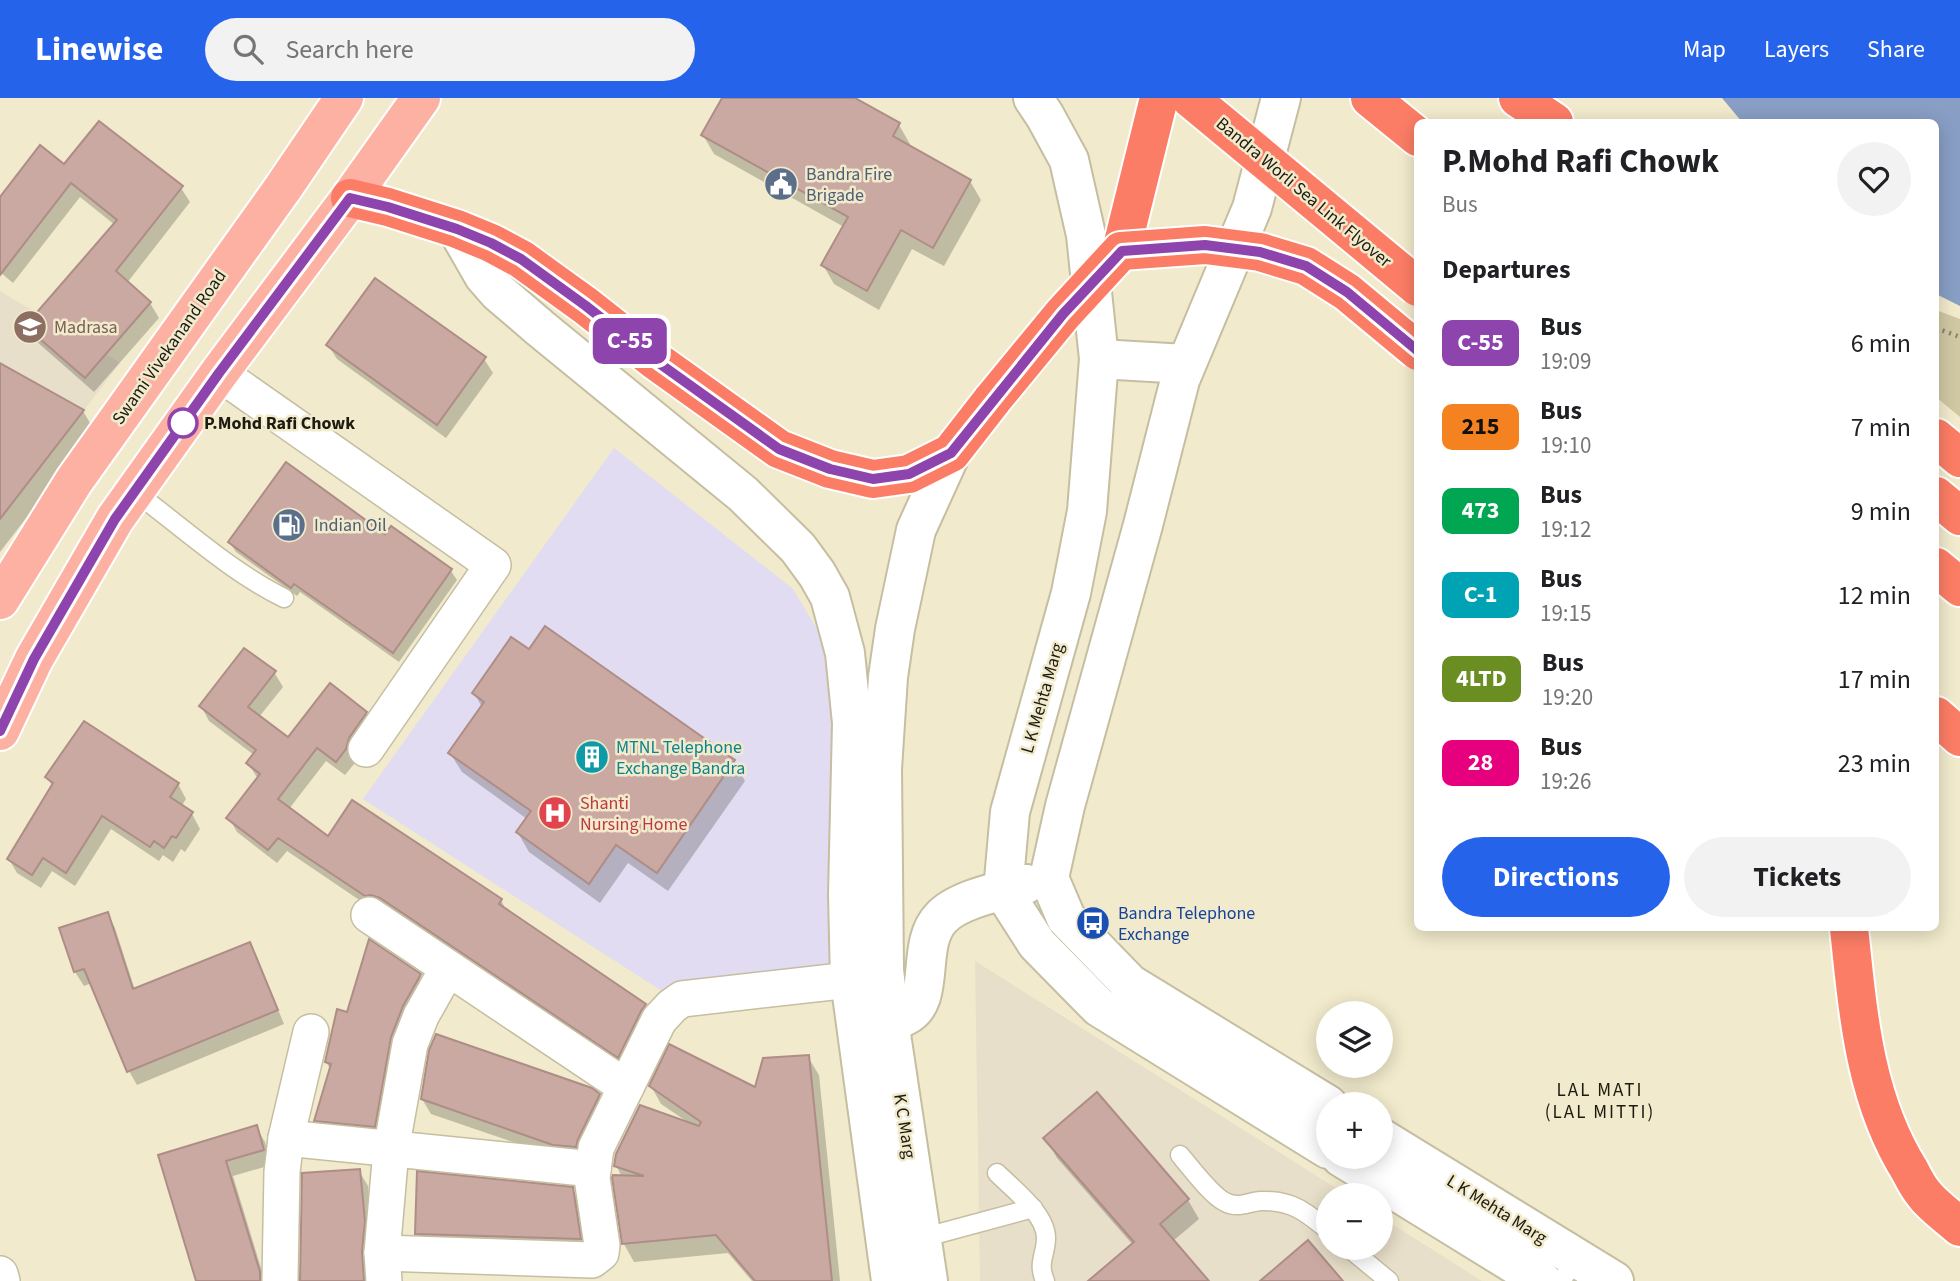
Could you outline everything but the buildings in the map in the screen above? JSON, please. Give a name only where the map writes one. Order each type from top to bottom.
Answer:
[{"type":"highway","points":[[350,198],[457,229],[521,259],[779,449],[830,469],[873,479],[909,474],[951,453],[1063,314],[1122,251],[1159,98]]},
{"type":"highway","name":"Bandra Worli Sea Link Flyover","points":[[1191,98],[1414,284]]},
{"type":"highway","points":[[1518,98],[1550,119]]},
{"type":"highway","points":[[1122,251],[1205,245],[1260,252],[1306,266],[1347,292],[1414,348]]},
{"type":"highway","points":[[1939,440],[1960,458]]},
{"type":"highway","points":[[1939,498],[1960,516]]},
{"type":"highway","points":[[1939,570],[1960,587]]},
{"type":"highway","points":[[1939,719],[1960,737]]},
{"type":"highway","points":[[1849,931],[1858,1013],[1870,1076],[1884,1120],[1899,1153],[1924,1195],[1960,1227]]},
{"type":"main road","name":"Swami Vivekanand Road","points":[[0,600],[74,481],[344,98]]},
{"type":"main road","points":[[0,731],[34,659],[115,519],[421,98]]},
{"type":"main road","name":"L K Mehta Marg","points":[[1003,891],[1010,812],[1071,593],[1087,511],[1099,359],[1086,235],[1069,160],[1033,98]]},
{"type":"main road","points":[[1282,98],[1252,208],[1180,380],[1065,806],[1049,878],[1066,918],[1130,984],[1316,1098]]},
{"type":"main road","points":[[457,229],[484,276],[498,292],[743,494],[798,548],[830,597],[845,653],[852,723],[848,895],[867,975],[873,1025],[906,1016],[915,1009],[920,1001],[931,930],[942,916],[966,902],[1049,878]]},
{"type":"main road","points":[[1099,359],[1186,364]]},
{"type":"main road","points":[[867,975],[888,677],[895,629],[916,530],[951,453]]},
{"type":"main road","points":[[1087,511],[1143,525]]},
{"type":"main road","points":[[1003,891],[1037,944],[1099,1007],[1316,1142]]},
{"type":"main road","name":"K C Marg","points":[[873,1025],[922,1238],[928,1281]]},
{"type":"main road","name":"K C Marg","points":[[873,1025],[891,1281]]},
{"type":"main road","name":"L K Mehta Marg","points":[[1393,1146],[1569,1270],[1614,1281]]},
{"type":"main road","points":[[1360,1169],[1542,1281]]},
{"type":"street","points":[[219,373],[493,565],[366,749]]},
{"type":"street","points":[[369,915],[626,1087]]},
{"type":"street","points":[[448,968],[421,1016],[410,1044],[391,1150],[384,1267],[592,1259],[601,1253],[602,1245],[592,1178],[596,1148],[659,1020],[672,1006],[682,999],[867,975]]},
{"type":"street","points":[[280,1279],[282,1172],[286,1138],[311,1032]]},
{"type":"street","points":[[286,1138],[593,1169]]},
{"type":"street","points":[[0,1274],[2,1281]]},
{"type":"lane","points":[[135,492],[234,566],[284,598]]},
{"type":"lane","points":[[1180,1155],[1222,1201],[1236,1206],[1259,1201],[1286,1202],[1305,1211],[1316,1220]]},
{"type":"lane","points":[[997,1173],[1033,1208],[1045,1229],[1047,1240],[1041,1261],[1045,1281]]},
{"type":"lane","points":[[922,1238],[1033,1208]]},
{"type":"lane","points":[[1364,1260],[1389,1281]]},
{"type":"path","points":[[1939,328],[1960,337]]},
{"type":"shaded area","name":"Madrasa","points":[[0,291],[120,363],[84,410],[0,363]]},
{"type":"shaded area","points":[[1939,311],[1960,319],[1960,417],[1939,400]]},
{"type":"shaded area","points":[[614,448],[793,589],[835,659],[833,964],[814,992],[679,1002],[363,799]]},
{"type":"shaded area","points":[[975,961],[1328,1183],[1316,1183],[1316,1260],[1393,1260],[1393,1225],[1482,1281],[980,1281]]},
{"type":"water","points":[[1722,98],[1960,98],[1960,306],[1939,296],[1939,119],[1740,119]]},
{"type":"bus line","name":"C-55","points":[[0,731],[34,659],[115,519],[219,373],[350,198],[457,229],[521,259],[779,449],[830,469],[873,479],[909,474],[951,453],[1063,314],[1122,251],[1205,245],[1260,252],[1306,266],[1347,292],[1414,348]]},
{"type":"place","name":"Bandra Fire Brigade","points":[[781,184]]},
{"type":"place","name":"Madrasa","points":[[30,327]]},
{"type":"place","name":"P.Mohd Rafi Chowk","points":[[183,423]]},
{"type":"place","name":"Indian Oil","points":[[289,525]]},
{"type":"place","name":"MTNL Telephone Exchange Bandra","points":[[592,757]]},
{"type":"place","name":"Shanti Nursing Home","points":[[555,813]]},
{"type":"place","name":"Bandra Telephone Exchange","points":[[1093,923]]},
{"type":"district","name":"LAL MATI (LAL MITTI)","points":[[1600,1100]]}]
